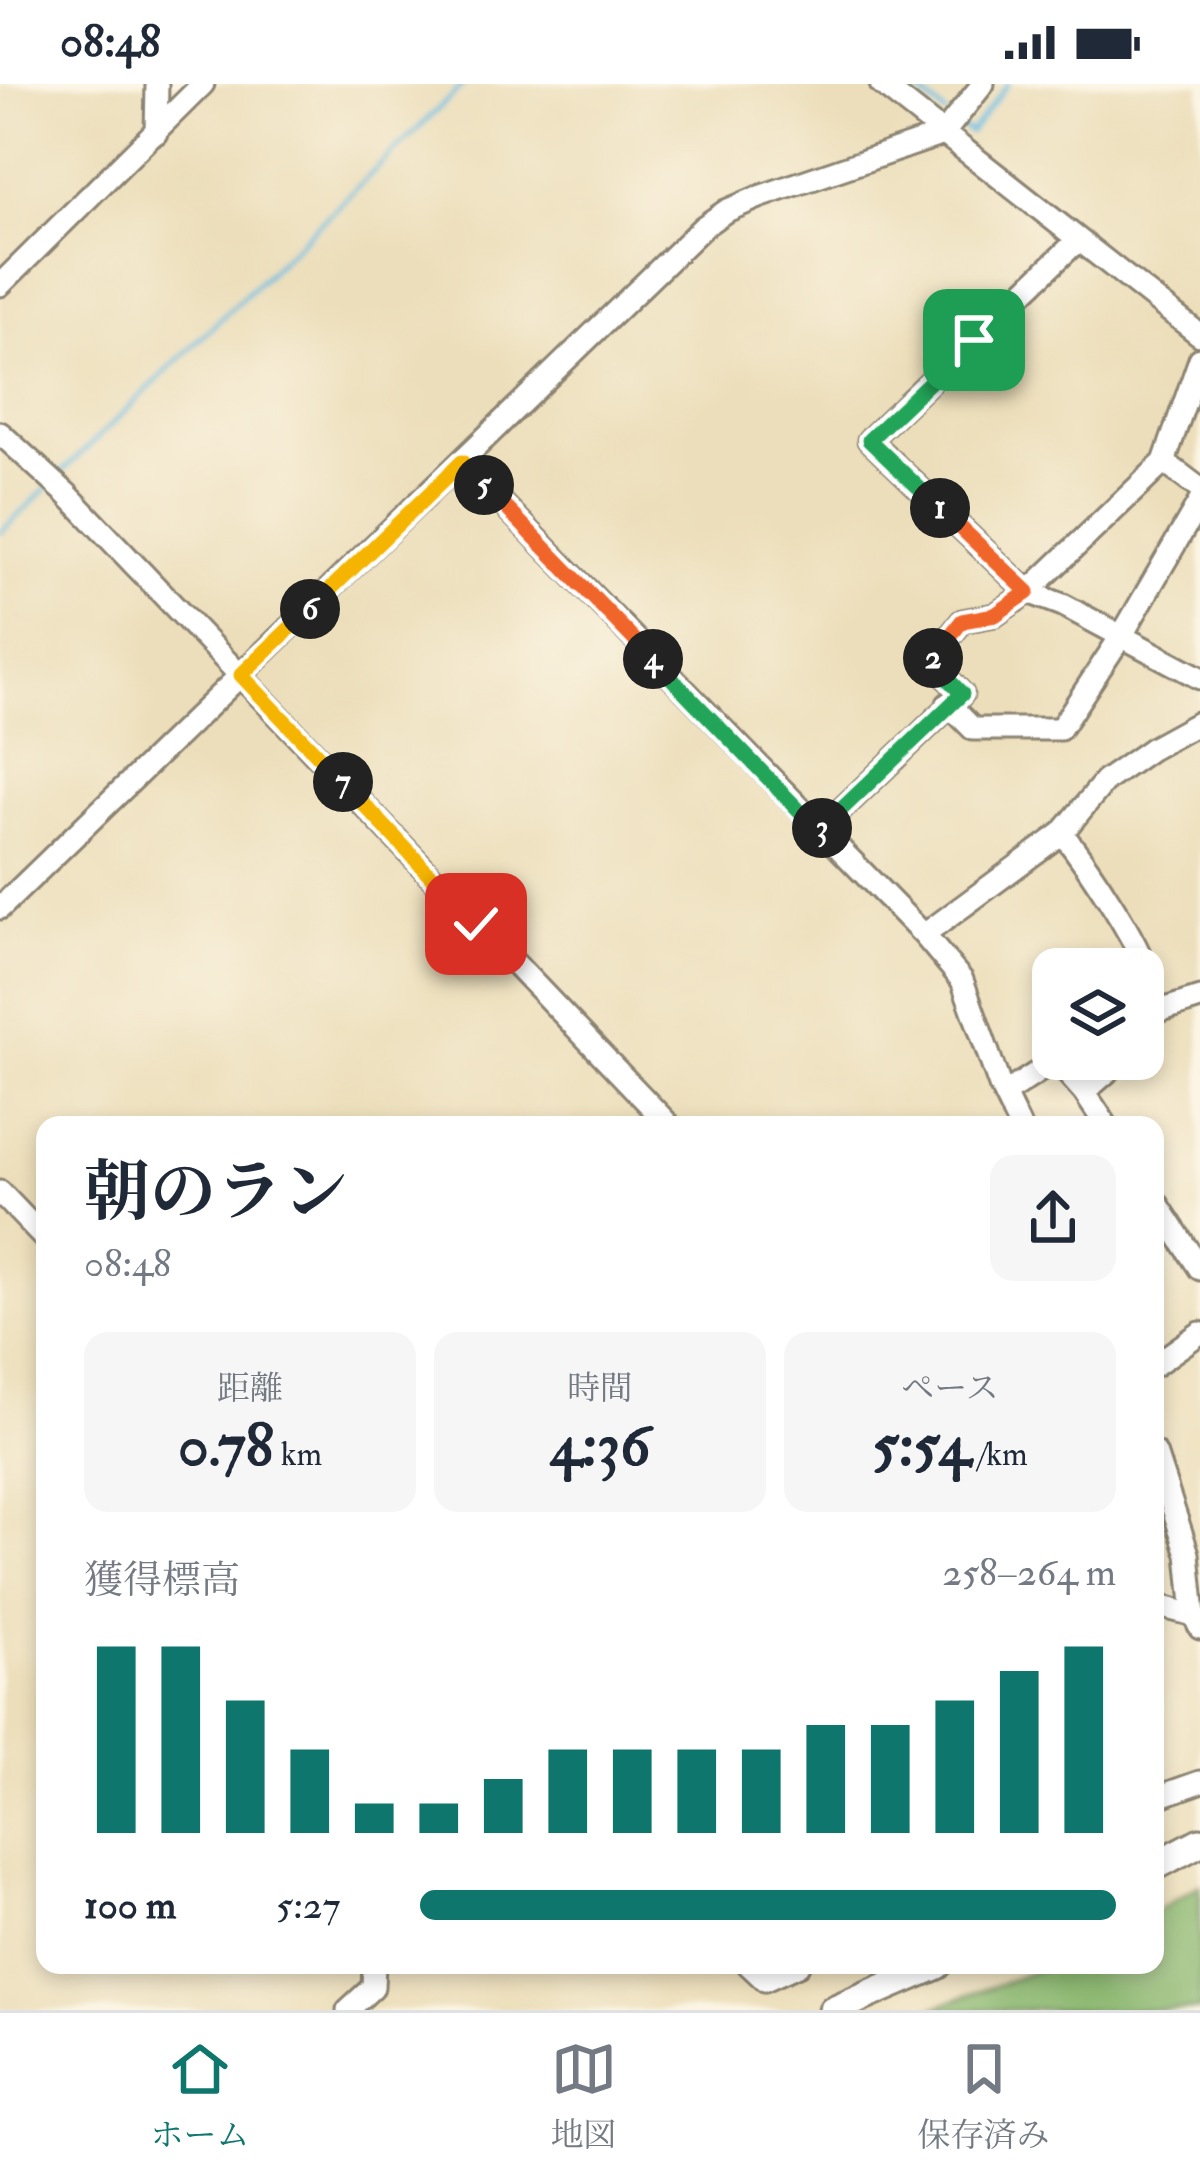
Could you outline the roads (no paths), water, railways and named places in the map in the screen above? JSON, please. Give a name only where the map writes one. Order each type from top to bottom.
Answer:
[{"type":"main road","points":[[1165,1862],[1200,1842]]},
{"type":"main road","points":[[833,2010],[916,1974]]},
{"type":"street","points":[[156,133],[157,84]]},
{"type":"street","points":[[0,285],[203,84]]},
{"type":"street","points":[[881,84],[949,126],[1078,240],[1200,335]]},
{"type":"street","points":[[0,908],[703,226],[759,197],[949,126],[983,84]]},
{"type":"street","points":[[1078,240],[869,440],[1028,592],[1200,678]]},
{"type":"street","points":[[819,831],[962,694],[931,661],[962,621],[995,615],[1028,592],[1164,462],[1200,359]]},
{"type":"street","points":[[0,433],[241,675],[660,1116]]},
{"type":"street","points":[[462,462],[924,935],[962,980],[1015,1116]]},
{"type":"street","points":[[1164,462],[1200,489]]},
{"type":"street","points":[[947,704],[973,729],[1060,729],[1122,635],[1200,501]]},
{"type":"street","points":[[924,935],[1061,833],[1105,781],[1200,722]]},
{"type":"street","points":[[1061,833],[1105,892],[1135,948]]},
{"type":"street","points":[[1164,1012],[1200,998]]},
{"type":"street","points":[[1004,1094],[1052,1063],[1060,1065],[1084,1091],[1100,1116]]},
{"type":"street","points":[[1084,1091],[1097,1080]]},
{"type":"street","points":[[0,1192],[36,1230]]},
{"type":"street","points":[[1164,1214],[1200,1269]]},
{"type":"street","points":[[1164,1359],[1200,1333]]},
{"type":"street","points":[[1164,1481],[1188,1555],[1197,1622],[1164,1609]]},
{"type":"street","points":[[1164,1795],[1200,1782]]},
{"type":"street","points":[[1165,1862],[1200,1824]]},
{"type":"street","points":[[348,2010],[374,1987],[374,1974]]},
{"type":"waterway","points":[[60,474],[464,84]]},
{"type":"waterway","points":[[909,84],[946,114]]},
{"type":"waterway","points":[[960,125],[970,133],[1008,84]]},
{"type":"waterway","points":[[0,533],[48,487]]}]
